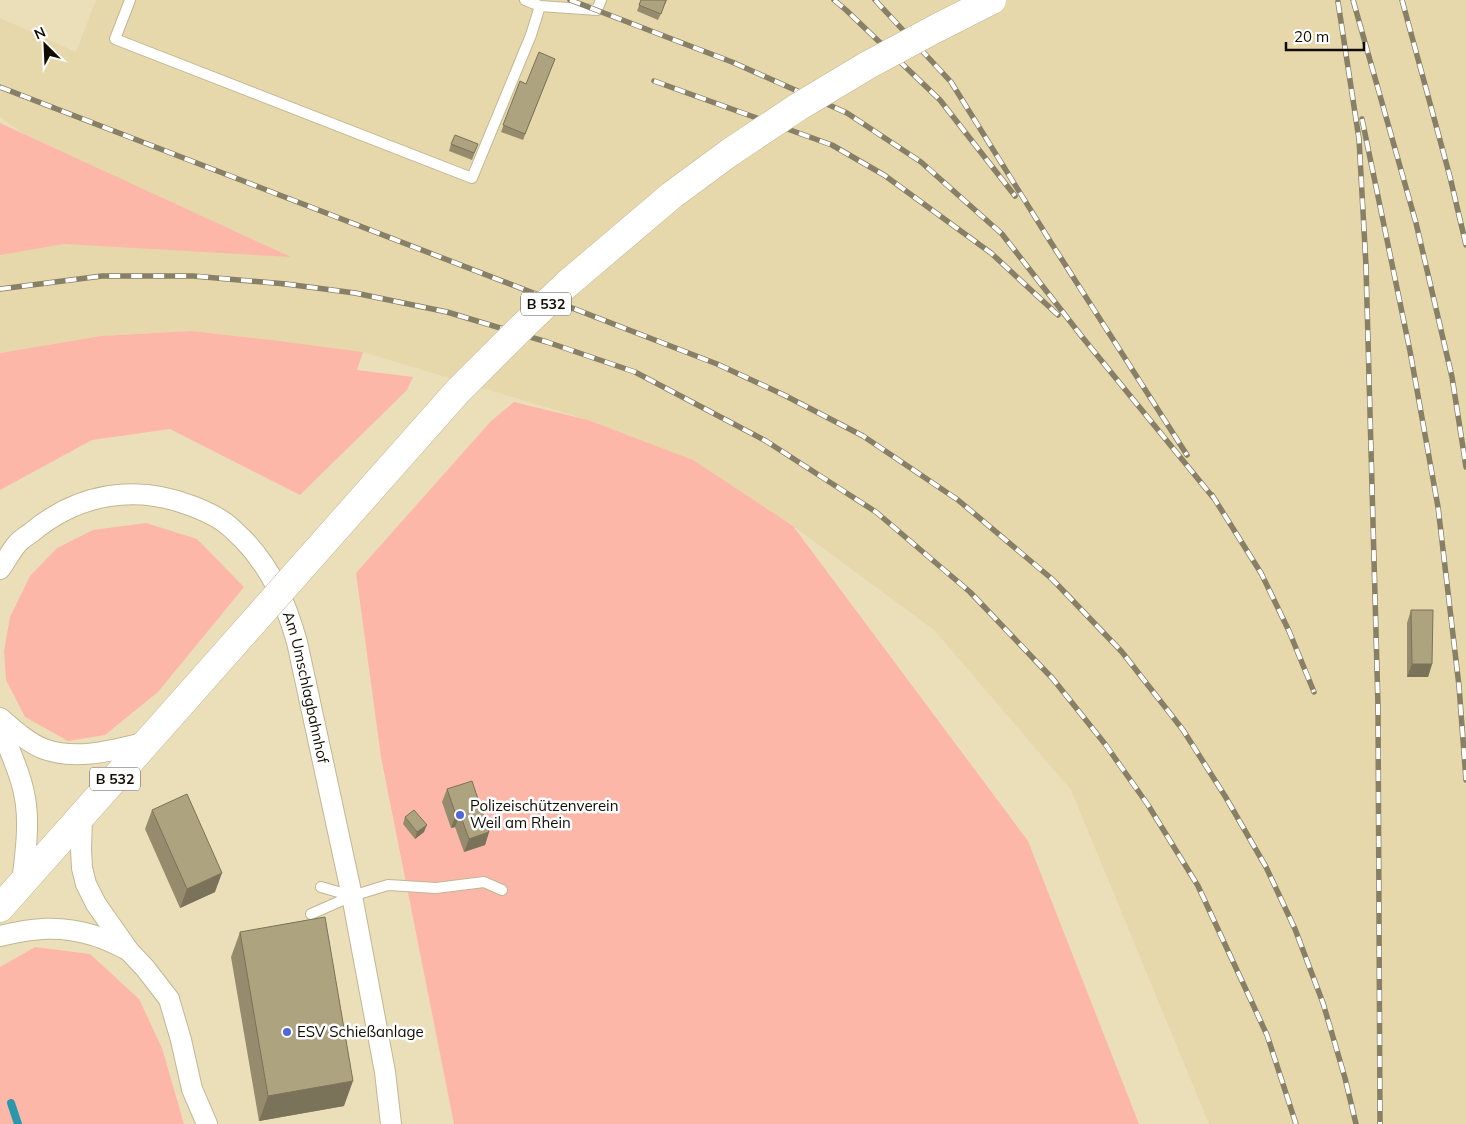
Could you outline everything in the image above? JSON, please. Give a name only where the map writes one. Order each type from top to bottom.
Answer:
[{"type":"main road","name":"B 532","points":[[0,908],[457,392],[567,284],[679,190],[729,153],[798,107],[868,65],[935,28],[992,0]]},
{"type":"street","name":"Am Umschlagbahnhof","points":[[0,569],[17,544],[42,523],[77,504],[97,498],[124,494],[155,496],[179,501],[206,512],[229,526],[263,563],[287,608],[297,642],[352,896],[385,1072],[391,1124]]},
{"type":"street","points":[[0,718],[22,736],[44,749],[71,754],[100,753],[147,742]]},
{"type":"street","points":[[0,727],[21,780],[26,805],[26,839],[22,883]]},
{"type":"street","points":[[82,816],[82,868],[86,884],[96,904],[129,950],[169,1000],[181,1040],[192,1089],[207,1124]]},
{"type":"street","points":[[0,936],[47,928],[68,928],[94,935],[129,950]]},
{"type":"lane","points":[[130,0],[114,39],[472,178],[531,34],[540,6]]},
{"type":"lane","points":[[525,0],[540,6],[597,10],[601,0]]},
{"type":"lane","points":[[311,914],[352,896],[388,885],[436,888],[484,882],[502,890]]},
{"type":"lane","points":[[321,887],[352,896]]},
{"type":"shaded area","points":[[96,0],[1466,0],[1466,1124],[1209,1124],[1071,790],[934,630],[793,526],[693,461],[588,420],[363,352],[191,331],[101,336],[0,353],[0,235],[143,217],[0,117],[0,18],[76,52]]},
{"type":"shaded area","points":[[0,123],[291,257],[64,244],[0,255]]},
{"type":"shaded area","points":[[191,331],[363,352],[357,370],[413,377],[407,390],[300,495],[170,429],[92,440],[0,490],[0,353],[101,336]]},
{"type":"shaded area","points":[[514,402],[588,420],[693,460],[793,526],[1028,841],[1139,1124],[454,1124],[381,757],[356,573],[491,421]]},
{"type":"shaded area","points":[[146,523],[197,539],[244,587],[158,692],[105,735],[68,741],[25,717],[6,680],[4,651],[10,617],[30,576],[57,548],[93,530]]},
{"type":"shaded area","points":[[35,947],[90,954],[139,999],[162,1048],[184,1124],[0,1124],[0,967]]},
{"type":"building","points":[[641,0],[666,0],[661,14],[639,5]]},
{"type":"building","points":[[539,52],[555,59],[525,134],[503,125],[520,81],[526,84]]},
{"type":"building","points":[[455,135],[478,144],[474,153],[451,144]]},
{"type":"building","points":[[1411,610],[1433,610],[1432,664],[1412,664]]},
{"type":"building","points":[[472,781],[489,832],[469,839],[460,814],[456,815],[447,789]]},
{"type":"building","points":[[187,794],[222,873],[187,889],[152,810]]},
{"type":"building","points":[[414,810],[427,825],[417,832],[405,817]]},
{"type":"building","name":"ESV Schießanlage","points":[[325,917],[353,1081],[268,1096],[240,932]]},
{"type":"waterway","points":[[11,1103],[18,1124]]},
{"type":"railway","points":[[570,0],[732,62],[847,113],[921,162],[1002,234],[1083,338],[1216,501]]},
{"type":"railway","points":[[834,0],[940,100],[1015,196]]},
{"type":"railway","points":[[875,0],[951,82],[1187,455]]},
{"type":"railway","points":[[1353,0],[1416,223],[1452,377],[1466,467]]},
{"type":"railway","points":[[1402,0],[1450,177],[1466,245]]},
{"type":"railway","points":[[1338,2],[1359,139],[1366,266],[1378,706],[1380,1124]]},
{"type":"railway","points":[[654,81],[832,145],[884,175],[991,253],[1058,315]]},
{"type":"railway","points":[[0,87],[717,364],[784,395],[863,436],[958,500],[1052,579],[1122,652],[1183,730],[1225,796],[1266,867],[1295,929],[1323,1003],[1356,1124]]},
{"type":"railway","points":[[1362,119],[1410,351],[1438,507],[1459,686],[1466,780]]},
{"type":"railway","points":[[0,289],[102,276],[193,276],[286,284],[355,293],[447,312],[547,342],[635,372],[766,441],[876,512],[970,592],[1053,679],[1105,744],[1148,805],[1198,886],[1267,1035],[1296,1124]]},
{"type":"railway","points":[[1212,495],[1261,573],[1289,631],[1314,692]]},
{"type":"place","name":"Polizeischützenverein Weil am Rhein","points":[[460,815]]},
{"type":"place","name":"ESV Schießanlage","points":[[287,1032]]}]
